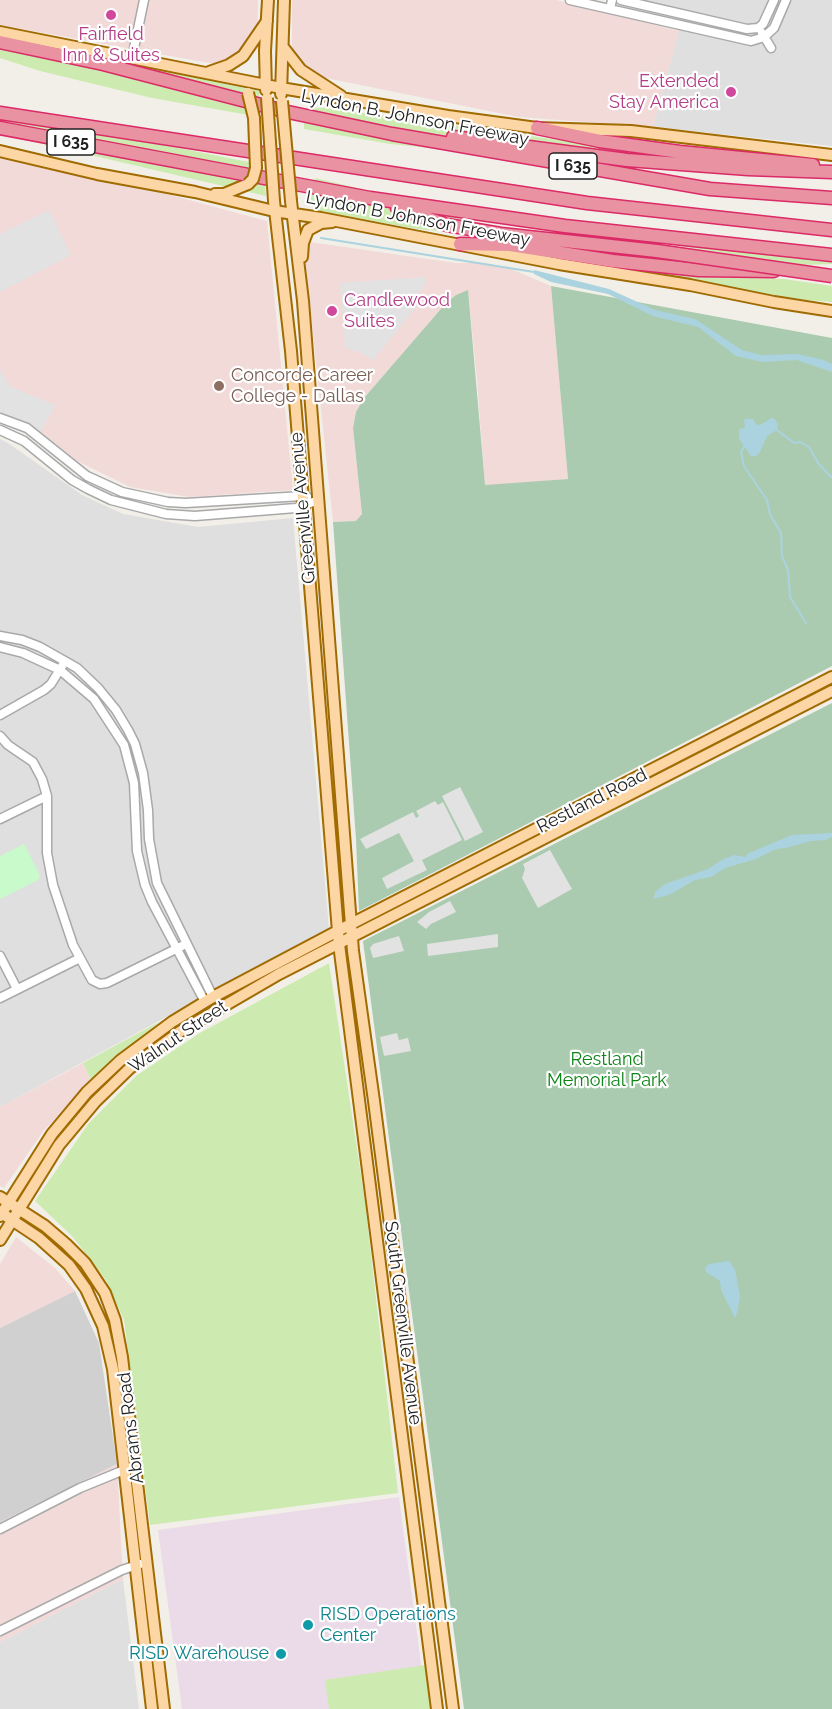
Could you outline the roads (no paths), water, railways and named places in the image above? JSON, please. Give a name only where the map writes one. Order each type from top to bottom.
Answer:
[{"type":"highway","name":"Lyndon B. Johnson Freeway","points":[[0,42],[104,64],[288,112],[392,134],[710,189],[832,198]]},
{"type":"highway","points":[[0,112],[587,203],[832,230]]},
{"type":"highway","points":[[315,117],[615,158],[799,172],[832,172]]},
{"type":"highway","name":"I 635","points":[[0,128],[370,198]]},
{"type":"highway","points":[[537,128],[600,141],[680,152],[832,167]]},
{"type":"highway","points":[[370,198],[447,225],[501,234],[657,251],[832,276]]},
{"type":"highway","name":"Lyndon B Johnson Freeway","points":[[370,198],[565,226],[832,255]]},
{"type":"highway","points":[[460,244],[510,245],[613,261],[699,270],[754,272],[832,269]]},
{"type":"main road","name":"Greenville Avenue","points":[[268,0],[265,84],[274,206],[293,380],[339,944]]},
{"type":"main road","name":"Greenville Avenue","points":[[284,0],[282,101],[309,380],[352,937]]},
{"type":"main road","points":[[206,72],[229,65],[243,56],[267,21]]},
{"type":"main road","points":[[0,32],[347,99],[537,128],[631,131],[699,141],[832,155]]},
{"type":"main road","points":[[283,47],[301,70],[347,99]]},
{"type":"main road","points":[[200,194],[224,194],[248,184],[253,179],[256,168],[254,118],[248,93],[237,79]]},
{"type":"main road","name":"Lyndon B Johnson Freeway","points":[[0,152],[97,174],[274,206],[292,213],[538,260],[832,311]]},
{"type":"main road","points":[[299,275],[303,261],[303,243],[309,230],[321,223],[337,221]]},
{"type":"main road","points":[[293,380],[309,380]]},
{"type":"main road","name":"Restland Road","points":[[351,924],[832,677]]},
{"type":"main road","name":"Restland Road","points":[[352,937],[832,691]]},
{"type":"main road","points":[[318,693],[334,692]]},
{"type":"main road","name":"Walnut Street","points":[[1,1214],[4,1200],[52,1134],[80,1101],[121,1060],[172,1023],[209,1000],[351,924]]},
{"type":"main road","name":"Walnut Street","points":[[0,1240],[59,1145],[90,1108],[130,1068],[181,1031],[279,974],[352,937]]},
{"type":"main road","name":"South Greenville Avenue","points":[[352,937],[453,1709]]},
{"type":"main road","name":"South Greenville Avenue","points":[[339,944],[438,1709]]},
{"type":"main road","points":[[346,998],[359,996]]},
{"type":"main road","points":[[353,1055],[368,1053]]},
{"type":"main road","points":[[80,1101],[90,1108]]},
{"type":"main road","name":"Abrams Road","points":[[4,1200],[66,1244],[96,1277],[115,1320],[118,1369],[130,1468],[146,1566],[164,1709]]},
{"type":"main road","name":"Abrams Road","points":[[1,1214],[57,1252],[79,1277],[103,1326],[118,1369]]},
{"type":"main road","name":"Abrams Road","points":[[130,1468],[134,1566],[152,1709]]},
{"type":"main road","points":[[411,1510],[427,1509]]},
{"type":"main road","points":[[431,1659],[446,1657]]},
{"type":"street","points":[[132,58],[144,0]]},
{"type":"street","points":[[570,0],[611,4],[743,41],[751,41],[770,33],[778,22],[786,0]]},
{"type":"street","points":[[621,0],[747,29],[758,28],[766,19],[774,0]]},
{"type":"street","points":[[758,28],[771,48]]},
{"type":"street","points":[[0,418],[17,423],[37,434],[87,476],[122,492],[168,502],[319,500]]},
{"type":"street","points":[[0,430],[24,441],[72,480],[88,489],[111,500],[166,514],[195,516],[303,501]]},
{"type":"street","points":[[166,514],[168,502]]},
{"type":"street","points":[[0,636],[22,640],[66,660],[98,688],[116,710],[135,744],[146,790],[148,839],[153,871],[187,943],[209,1000]]},
{"type":"street","points":[[0,647],[31,656],[60,670],[94,699],[124,745],[136,796],[135,832],[141,871],[152,902],[209,1000]]},
{"type":"street","points":[[0,715],[44,690],[51,684],[66,660]]},
{"type":"street","points":[[0,736],[8,745],[33,762],[42,779],[47,796],[47,853],[53,885],[67,932],[92,980],[104,984],[187,943]]},
{"type":"street","points":[[0,819],[47,796]]},
{"type":"street","points":[[0,956],[17,989]]},
{"type":"street","points":[[0,998],[80,958]]},
{"type":"street","points":[[0,1529],[130,1468]]},
{"type":"street","points":[[0,1631],[122,1570],[134,1566],[146,1566]]},
{"type":"water","points":[[534,270],[609,289],[655,310],[695,319],[742,350],[761,355],[797,354],[824,360],[832,364],[832,372],[797,360],[762,362],[736,356],[698,327],[653,316],[608,294],[551,282],[534,274]]},
{"type":"water","points":[[772,418],[778,424],[777,430],[767,436],[756,456],[751,456],[739,439],[739,429],[745,428],[744,419],[753,419],[756,424],[760,425]]},
{"type":"water","points":[[832,833],[832,837],[825,840],[776,849],[756,859],[725,868],[711,877],[695,880],[669,895],[653,899],[656,891],[665,884],[708,869],[734,855],[746,857],[747,854],[792,835]]},
{"type":"water","points":[[729,1261],[735,1269],[740,1296],[735,1318],[721,1290],[720,1281],[706,1272],[705,1268],[709,1264]]},
{"type":"waterway","points":[[321,238],[534,272]]},
{"type":"waterway","points":[[777,430],[794,443],[800,442],[809,447],[818,463],[832,478]]},
{"type":"waterway","points":[[745,445],[741,452],[744,466],[767,500],[770,514],[781,533],[782,556],[788,570],[790,597],[806,623]]},
{"type":"place","name":"Fairfield Inn & Suites","points":[[111,15]]},
{"type":"place","name":"Extended Stay America","points":[[731,92]]},
{"type":"place","name":"Candlewood Suites","points":[[332,311]]},
{"type":"place","name":"Concorde Career College - Dallas","points":[[219,386]]},
{"type":"place","name":"RISD Operations Center","points":[[308,1625]]},
{"type":"place","name":"RISD Warehouse","points":[[281,1654]]},
{"type":"park label","name":"Restland Memorial Park","points":[[607,1070]]}]
